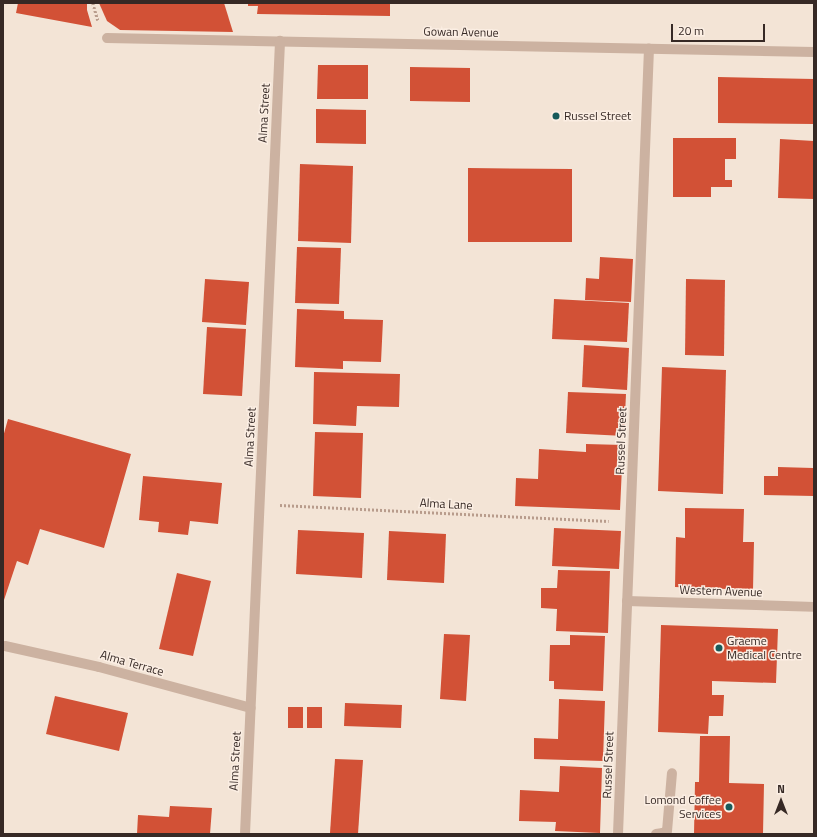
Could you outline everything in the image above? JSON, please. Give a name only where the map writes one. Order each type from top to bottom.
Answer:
[{"type":"street","name":"Gowan Avenue","points":[[107,38],[814,52]]},
{"type":"street","name":"Alma Street","points":[[245,834],[280,41]]},
{"type":"street","name":"Russel Street","points":[[618,834],[649,49]]},
{"type":"street","name":"Western Avenue","points":[[628,601],[814,607]]},
{"type":"street","name":"Alma Terrace","points":[[5,646],[100,667],[251,708]]},
{"type":"street","points":[[656,834],[667,831],[672,772]]},
{"type":"path","points":[[92,3],[100,23]]},
{"type":"path","name":"Alma Lane","points":[[260,504],[631,522]]},
{"type":"building","points":[[18,3],[87,3],[87,10],[92,27],[16,13]]},
{"type":"building","points":[[99,3],[224,3],[233,32],[120,30],[107,21]]},
{"type":"building","points":[[248,3],[390,3],[390,16],[257,14],[258,6],[248,6]]},
{"type":"building","points":[[318,65],[368,65],[368,99],[317,99]]},
{"type":"building","points":[[410,67],[470,68],[470,102],[410,101]]},
{"type":"building","points":[[718,77],[814,79],[814,124],[718,123]]},
{"type":"building","points":[[316,109],[366,110],[366,144],[316,143]]},
{"type":"building","points":[[673,138],[736,138],[736,159],[725,159],[725,180],[732,180],[732,187],[711,187],[711,197],[673,197]]},
{"type":"building","points":[[780,139],[814,141],[814,199],[778,198]]},
{"type":"building","points":[[300,164],[353,166],[351,243],[298,241]]},
{"type":"building","points":[[468,168],[572,169],[572,242],[468,242]]},
{"type":"building","points":[[297,247],[341,248],[339,304],[295,303]]},
{"type":"building","points":[[600,257],[633,259],[631,302],[585,300],[586,278],[599,279]]},
{"type":"building","points":[[205,279],[249,282],[246,325],[202,322]]},
{"type":"building","points":[[686,279],[725,280],[724,356],[685,355]]},
{"type":"building","points":[[554,299],[629,303],[627,342],[552,339]]},
{"type":"building","points":[[297,309],[344,311],[344,319],[383,320],[381,362],[343,361],[343,369],[295,367]]},
{"type":"building","points":[[207,327],[246,329],[242,396],[203,394]]},
{"type":"building","points":[[584,345],[629,348],[627,390],[582,387]]},
{"type":"building","points":[[662,367],[726,370],[723,494],[658,491]]},
{"type":"building","points":[[314,372],[400,374],[399,407],[357,406],[356,426],[313,424]]},
{"type":"building","points":[[568,392],[626,394],[624,436],[566,433]]},
{"type":"building","points":[[8,419],[131,454],[104,548],[40,529],[28,565],[17,561],[3,603],[3,437]]},
{"type":"building","points":[[315,432],[363,433],[361,498],[313,496]]},
{"type":"building","points":[[586,444],[623,445],[620,510],[515,506],[516,478],[538,479],[539,449],[586,452]]},
{"type":"building","points":[[778,467],[813,468],[814,496],[764,495],[764,476],[778,476]]},
{"type":"building","points":[[143,476],[222,483],[218,524],[190,521],[188,535],[158,532],[159,522],[139,520]]},
{"type":"building","points":[[685,508],[744,509],[743,542],[754,542],[753,590],[675,587],[676,537],[685,538]]},
{"type":"building","points":[[554,528],[621,531],[619,569],[552,566]]},
{"type":"building","points":[[298,530],[364,533],[362,578],[296,574]]},
{"type":"building","points":[[389,531],[446,534],[444,583],[387,580]]},
{"type":"building","points":[[558,570],[610,571],[608,633],[556,631],[557,609],[541,608],[541,588],[557,588]]},
{"type":"building","points":[[177,573],[211,581],[193,656],[159,649]]},
{"type":"building","name":"Graeme Medical Centre","points":[[661,625],[778,629],[776,683],[712,681],[712,695],[724,695],[723,716],[709,716],[708,734],[658,732]]},
{"type":"building","points":[[444,634],[470,635],[466,701],[440,699]]},
{"type":"building","points":[[570,635],[605,636],[603,691],[554,689],[554,681],[549,681],[550,645],[570,645]]},
{"type":"building","points":[[55,696],[128,713],[119,751],[46,734]]},
{"type":"building","points":[[559,699],[605,701],[603,761],[534,759],[534,738],[558,739]]},
{"type":"building","points":[[345,703],[402,705],[401,728],[344,726]]},
{"type":"building","points":[[288,707],[303,707],[303,728],[288,728]]},
{"type":"building","points":[[307,707],[322,707],[322,728],[307,728]]},
{"type":"building","name":"Lomond Coffee Services","points":[[700,736],[730,736],[729,783],[764,784],[763,834],[694,834],[695,782],[699,782]]},
{"type":"building","points":[[335,759],[363,760],[358,834],[330,833]]},
{"type":"building","points":[[560,766],[602,768],[600,833],[555,831],[556,822],[519,821],[520,790],[559,792]]},
{"type":"building","points":[[170,806],[212,808],[210,834],[137,834],[138,815],[169,817]]},
{"type":"place","name":"Russel Street","points":[[556,116]]},
{"type":"place","name":"Graeme Medical Centre","points":[[719,648]]},
{"type":"place","name":"Lomond Coffee Services","points":[[729,807]]}]
